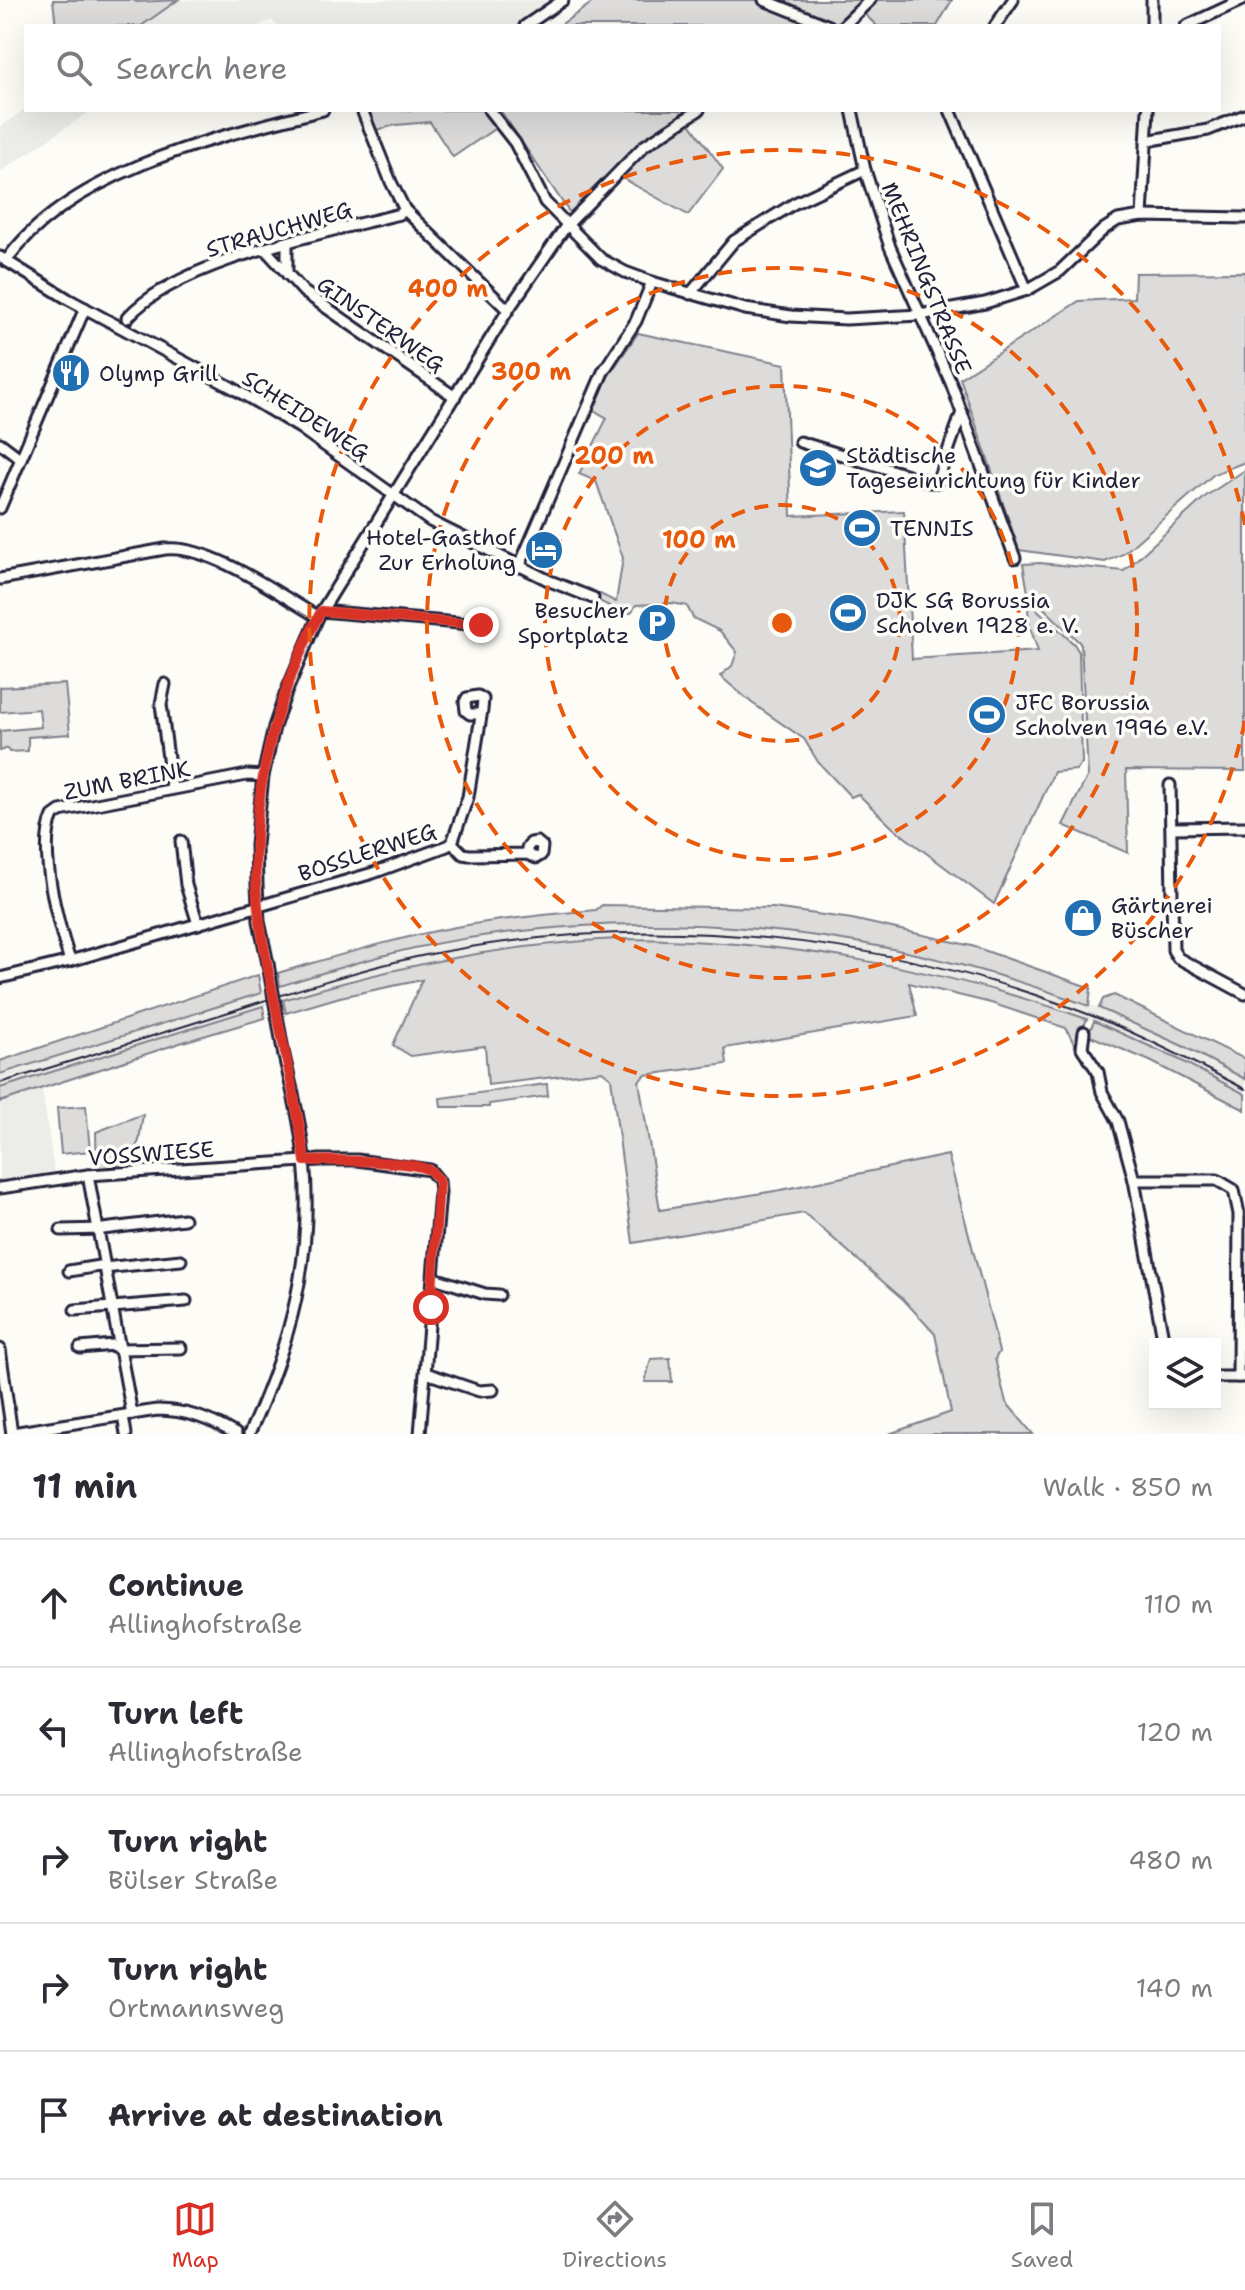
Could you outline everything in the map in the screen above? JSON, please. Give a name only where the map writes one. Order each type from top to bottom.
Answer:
[{"type":"street","points":[[528,24],[563,0]]},
{"type":"street","points":[[764,0],[824,24]]},
{"type":"street","points":[[845,24],[870,0]]},
{"type":"street","points":[[996,24],[1013,0]]},
{"type":"street","points":[[1152,0],[1152,24]]},
{"type":"street","points":[[1190,24],[1242,0]]},
{"type":"street","points":[[3,259],[69,201],[155,159],[258,126],[315,112]]},
{"type":"street","points":[[363,112],[405,210],[508,310]]},
{"type":"street","points":[[491,112],[515,143],[545,202],[601,259],[625,272],[690,294],[745,309],[791,316],[846,319],[920,315],[985,303],[1027,290],[1060,271],[1104,229],[1118,220],[1142,216],[1245,218]]},
{"type":"street","points":[[249,1434],[274,1380],[286,1343],[304,1256],[305,1161],[258,906],[256,845],[263,776],[274,727],[320,614],[508,310],[566,226],[644,146],[696,112]]},
{"type":"street","name":"MEHRINGSTRASSE","points":[[852,112],[865,170],[890,247],[962,412],[1015,558]]},
{"type":"street","points":[[953,112],[1027,290]]},
{"type":"street","points":[[1142,216],[1148,112]]},
{"type":"street","points":[[1146,141],[1208,130],[1245,115]]},
{"type":"street","points":[[690,294],[734,241],[795,203],[865,170]]},
{"type":"street","name":"STRAUCHWEG","points":[[127,318],[142,301],[215,265],[400,214],[405,210]]},
{"type":"street","name":"GINSTERWEG","points":[[287,243],[288,278]]},
{"type":"street","name":"GINSTERWEG","points":[[265,249],[288,278],[304,292],[455,397]]},
{"type":"street","name":"SCHEIDEWEG","points":[[3,259],[300,428],[430,521],[519,567],[593,598]]},
{"type":"street","points":[[519,567],[603,372],[636,321],[652,282]]},
{"type":"street","points":[[0,508],[85,308]]},
{"type":"street","points":[[800,442],[937,482],[962,412]]},
{"type":"street","points":[[0,443],[20,458]]},
{"type":"street","points":[[0,579],[184,548],[210,557],[320,614],[481,625]]},
{"type":"street","points":[[165,684],[161,704],[172,789]]},
{"type":"street","name":"BOSSLERWEG","points":[[0,978],[70,961],[373,873],[452,843],[468,797],[480,714]]},
{"type":"street","name":"ZUM BRINK","points":[[70,961],[51,880],[48,834],[53,816],[60,811],[172,789],[247,775],[263,776]]},
{"type":"street","points":[[1170,785],[1173,950],[1178,958],[1245,994]]},
{"type":"street","points":[[1173,828],[1245,827]]},
{"type":"street","points":[[181,841],[186,885],[198,924]]},
{"type":"street","points":[[452,843],[463,854],[469,855],[527,854]]},
{"type":"street","points":[[1084,1032],[1082,1048],[1098,1072],[1102,1092],[1118,1121],[1134,1180],[1163,1338]]},
{"type":"street","name":"VOSSWIESE","points":[[0,1188],[88,1175],[305,1161],[357,1160],[430,1170],[439,1181],[440,1192],[434,1278]]},
{"type":"street","points":[[88,1175],[128,1415],[126,1434]]},
{"type":"street","points":[[1134,1180],[1217,1180],[1234,1190],[1239,1214],[1241,1377]]},
{"type":"street","points":[[61,1230],[103,1229],[184,1219]]},
{"type":"street","points":[[69,1271],[181,1260]]},
{"type":"street","points":[[420,1434],[434,1278],[485,1294],[499,1295]]},
{"type":"street","points":[[75,1310],[186,1301]]},
{"type":"street","points":[[80,1348],[113,1345],[118,1349],[181,1348]]},
{"type":"street","points":[[0,1349],[12,1434],[178,1410],[198,1414],[236,1434]]},
{"type":"street","points":[[426,1373],[479,1391],[493,1390]]},
{"type":"shaded area","points":[[53,0],[178,0],[144,24],[56,24]]},
{"type":"shaded area","points":[[178,0],[553,0],[518,24],[276,24],[271,20],[262,24],[144,24]]},
{"type":"shaded area","points":[[596,0],[952,0],[938,24],[875,24],[861,11],[849,24],[562,24]]},
{"type":"shaded area","points":[[24,109],[24,112],[89,112],[0,172],[0,127]]},
{"type":"shaded area","points":[[369,112],[485,112],[497,127],[453,157],[430,122],[376,130]]},
{"type":"shaded area","points":[[501,112],[681,112],[723,169],[688,215],[620,177],[578,225]]},
{"type":"shaded area","points":[[1245,272],[1245,462],[1214,474],[1123,554],[1105,562],[1019,550],[960,378],[1079,301],[1134,298],[1135,273]]},
{"type":"shaded area","points":[[638,333],[785,364],[791,516],[904,511],[912,659],[1038,651],[1030,627],[1027,600],[1079,652],[1082,763],[1076,770],[1054,772],[994,904],[893,828],[858,794],[851,797],[818,762],[804,739],[720,676],[732,666],[737,652],[720,631],[693,618],[687,606],[672,603],[636,605],[631,613],[623,613],[587,595],[588,588],[616,602],[623,558],[596,481],[579,474],[607,418],[592,409],[605,381]]},
{"type":"shaded area","points":[[1245,470],[1245,771],[1126,770],[1128,853],[1063,825],[1088,775],[1081,644],[1028,593],[1023,564],[1124,571],[1206,496]]},
{"type":"shaded area","points":[[65,684],[70,734],[28,737],[28,751],[9,752],[8,748],[0,751],[0,731],[41,727],[39,709],[0,712],[0,687]]},
{"type":"shaded area","points":[[602,905],[773,908],[852,919],[972,946],[1091,988],[1089,1006],[1008,978],[925,956],[841,940],[756,929],[671,924],[585,926],[500,934],[398,952],[280,986],[278,973],[389,942],[473,924],[596,910]]},
{"type":"shaded area","points":[[617,925],[752,928],[834,937],[980,968],[1099,1008],[1187,1048],[1245,1079],[1245,1094],[1094,1021],[976,983],[832,956],[682,939],[552,942],[420,963],[354,978],[0,1088],[0,1074],[350,964],[485,936],[550,928]]},
{"type":"shaded area","points":[[617,939],[736,944],[855,959],[973,984],[1087,1019],[1075,1046],[1066,1028],[991,1003],[909,983],[917,1016],[725,1048],[727,1064],[645,1075],[639,1081],[660,1210],[781,1190],[948,1155],[993,1326],[999,1352],[995,1359],[1006,1402],[1033,1434],[889,1434],[951,1412],[935,1334],[904,1300],[804,1213],[633,1243],[611,1078],[602,1071],[488,1085],[485,1046],[411,1056],[393,1045],[422,980],[340,997],[286,1013],[283,1000],[448,959],[531,946]]},
{"type":"shaded area","points":[[258,975],[261,993],[0,1074],[0,1061]]},
{"type":"shaded area","points":[[1114,995],[1245,1059],[1245,1079],[1187,1048],[1099,1008],[1103,999]]},
{"type":"shaded area","points":[[263,1006],[265,1018],[0,1102],[0,1088]]},
{"type":"shaded area","points":[[1094,1021],[1245,1094],[1245,1110],[1150,1061],[1088,1035]]},
{"type":"shaded area","points":[[547,1084],[548,1096],[489,1104],[489,1107],[441,1107],[440,1098]]},
{"type":"shaded area","points":[[42,1089],[55,1177],[0,1185],[0,1102]]},
{"type":"shaded area","points":[[86,1106],[90,1151],[61,1154],[57,1108]]},
{"type":"shaded area","points":[[143,1114],[139,1141],[129,1161],[97,1170],[96,1132]]},
{"type":"shaded area","points":[[670,1358],[672,1382],[645,1382],[651,1359]]},
{"type":"railway","points":[[0,1083],[322,982],[416,957],[504,942],[593,934],[682,933],[772,939],[861,951],[948,970],[1034,995],[1117,1026],[1245,1089]]},
{"type":"place","name":"Olymp Grill","points":[[71,373]]},
{"type":"place","name":"Städtische Tageseinrichtung für Kinder","points":[[818,468]]},
{"type":"place","name":"TENNIS","points":[[862,528]]},
{"type":"place","name":"Hotel-Gasthof Zur Erholung","points":[[544,550]]},
{"type":"place","name":"DJK SG Borussia Scholven 1928 e. V.","points":[[848,613]]},
{"type":"place","name":"Besucher Sportplatz","points":[[657,623]]},
{"type":"place","name":"JFC Borussia Scholven 1996 e.V.","points":[[987,715]]},
{"type":"place","name":"Gärtnerei Büscher","points":[[1083,918]]},
{"type":"route","points":[[431,1307],[440,1192],[439,1181],[430,1170],[357,1160],[305,1161],[259,921],[256,845],[264,771],[274,727],[292,676],[321,611],[481,625]]}]
